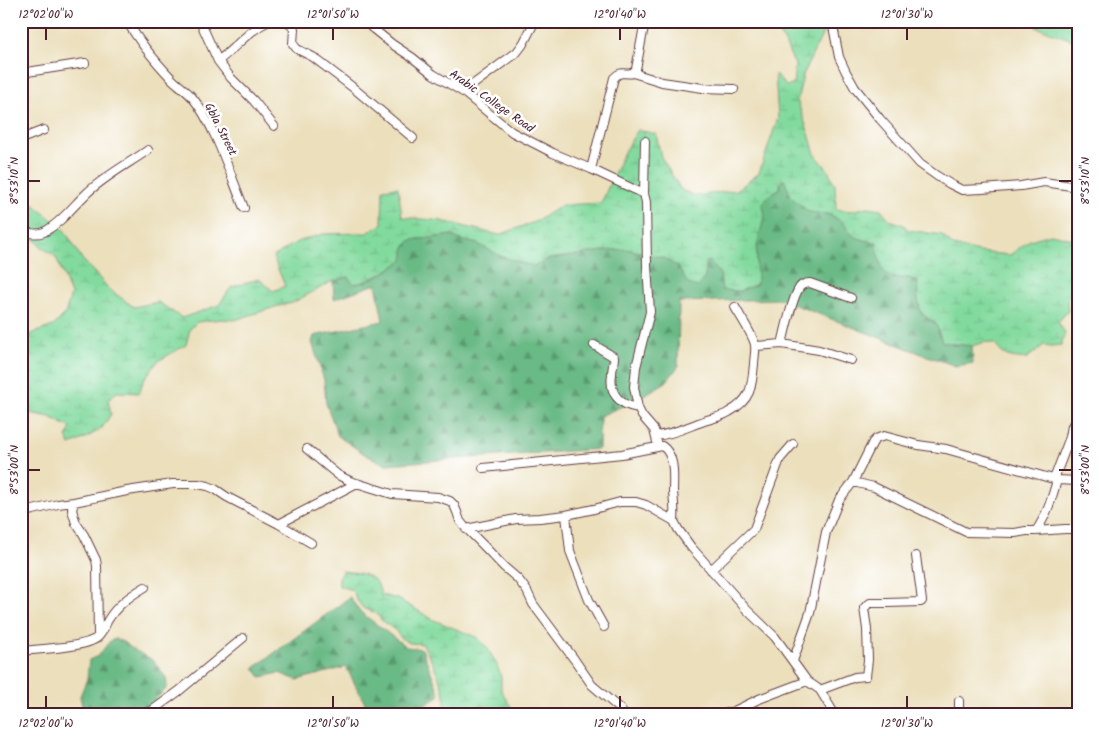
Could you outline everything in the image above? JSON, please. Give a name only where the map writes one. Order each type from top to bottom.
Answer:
[{"type":"street","name":"Gbla Street","points":[[127,21],[145,47],[172,78],[192,97],[208,122],[244,208]]},
{"type":"street","points":[[200,21],[218,61],[274,126]]},
{"type":"street","points":[[218,61],[251,32],[269,21]]},
{"type":"street","points":[[288,21],[294,29],[293,44],[297,49],[314,58],[352,86],[413,138]]},
{"type":"street","name":"Arabic College Road","points":[[366,21],[392,44],[433,74],[463,92],[512,132],[552,153],[644,194]]},
{"type":"street","points":[[463,92],[517,52],[535,21]]},
{"type":"street","points":[[633,73],[636,69],[645,21]]},
{"type":"street","points":[[832,21],[839,57],[855,88],[920,164],[937,176],[962,190],[1044,182],[1078,187]]},
{"type":"street","points":[[21,73],[85,63]]},
{"type":"street","points":[[591,169],[614,78],[621,73],[633,73],[662,82],[703,88],[734,89]]},
{"type":"street","points":[[21,139],[44,130]]},
{"type":"street","points":[[645,141],[644,194],[646,202],[650,312],[636,367],[634,387],[638,408],[654,430],[658,446]]},
{"type":"street","points":[[21,230],[34,234],[42,233],[70,212],[98,184],[148,150]]},
{"type":"street","points":[[782,344],[796,294],[803,284],[810,283],[851,298]]},
{"type":"street","points":[[656,436],[670,435],[728,413],[740,405],[750,391],[756,346],[735,307]]},
{"type":"street","points":[[756,346],[782,344],[819,350],[851,360]]},
{"type":"street","points":[[594,345],[614,358],[611,375],[612,390],[618,400],[629,407],[638,408]]},
{"type":"street","points":[[1036,531],[1043,521],[1051,500],[1072,426],[1078,416]]},
{"type":"street","points":[[793,661],[810,613],[826,532],[839,500],[853,482],[872,442],[876,438],[884,436],[918,445],[946,449],[1056,479],[1078,480]]},
{"type":"street","points":[[711,570],[754,529],[780,459],[793,444]]},
{"type":"street","points":[[483,468],[622,454],[658,446],[666,448],[674,473],[674,521],[678,529],[711,570],[747,610],[775,637],[807,681],[820,690],[835,715]]},
{"type":"street","points":[[307,449],[338,475],[357,483],[392,494],[444,498],[450,501],[466,529],[518,579],[527,591],[533,604],[592,685],[620,709],[624,715]]},
{"type":"street","points":[[853,482],[874,487],[966,532],[1015,533],[1078,529]]},
{"type":"street","points":[[279,524],[357,483]]},
{"type":"street","points":[[21,513],[127,491],[173,484],[198,484],[208,486],[311,543]]},
{"type":"street","points":[[74,502],[72,510],[76,523],[96,560],[98,637]]},
{"type":"street","points":[[466,529],[516,519],[566,515],[594,510],[620,502],[636,502],[646,505],[674,521]]},
{"type":"street","points":[[566,515],[570,551],[589,600],[604,627]]},
{"type":"street","points":[[820,690],[855,677],[866,676],[868,660],[864,608],[866,605],[870,602],[921,602],[916,556]]},
{"type":"street","points":[[21,651],[88,642],[98,637],[118,606],[146,587]]},
{"type":"street","points":[[146,715],[179,691],[243,638]]},
{"type":"street","points":[[720,715],[807,681]]},
{"type":"street","points":[[959,701],[959,715]]},
{"type":"green space","points":[[769,21],[825,21],[822,35],[804,72],[797,100],[815,154],[828,170],[835,185],[836,209],[850,211],[868,207],[881,209],[890,220],[904,225],[908,230],[942,235],[953,246],[979,252],[1010,255],[1030,240],[1051,234],[1078,240],[1078,294],[1067,299],[1068,311],[1058,322],[1065,333],[1061,345],[1044,345],[1026,359],[1004,354],[998,349],[996,344],[985,342],[972,346],[942,342],[936,324],[921,313],[917,294],[918,281],[909,278],[892,278],[883,271],[877,242],[853,236],[841,221],[828,214],[809,212],[791,197],[784,179],[780,184],[780,188],[768,196],[762,205],[764,217],[757,248],[757,284],[740,291],[722,290],[720,274],[710,261],[705,262],[705,276],[698,287],[688,284],[678,267],[664,258],[627,249],[549,259],[534,266],[499,255],[478,244],[461,240],[451,235],[411,240],[405,246],[403,260],[374,278],[354,284],[348,277],[333,281],[292,303],[235,320],[222,319],[197,322],[190,329],[186,345],[158,361],[144,379],[139,393],[117,392],[108,400],[111,414],[102,428],[86,438],[70,445],[67,436],[71,428],[50,417],[21,411],[21,388],[25,383],[21,380],[21,335],[28,335],[53,326],[65,314],[71,294],[56,257],[39,245],[21,222],[21,193],[65,231],[82,259],[110,290],[134,307],[158,302],[182,318],[219,305],[230,289],[235,286],[259,279],[273,291],[285,286],[273,257],[297,242],[323,234],[367,233],[382,224],[383,189],[398,187],[402,217],[442,221],[499,235],[537,221],[562,205],[601,203],[625,150],[638,130],[656,134],[661,157],[681,190],[695,196],[737,190],[759,173],[778,118],[775,74],[786,86],[793,85],[795,65],[784,41]]},
{"type":"green space","points":[[1037,21],[1078,21],[1078,42],[1036,27]]},
{"type":"green space","points":[[785,179],[809,212],[827,214],[841,221],[853,236],[877,242],[878,254],[892,278],[909,278],[918,281],[917,294],[921,313],[936,324],[942,342],[972,346],[973,363],[956,366],[780,299],[679,302],[678,367],[666,382],[632,402],[600,416],[599,449],[385,464],[366,455],[338,436],[326,403],[324,380],[312,342],[314,336],[383,321],[376,284],[334,299],[333,281],[348,277],[354,284],[374,278],[403,260],[405,246],[411,240],[451,235],[461,240],[478,244],[499,255],[534,266],[548,259],[627,249],[664,258],[678,267],[688,284],[705,262],[710,261],[720,274],[722,290],[740,291],[757,284],[757,248],[764,217],[762,205],[768,196],[780,188],[780,184]]},
{"type":"green space","points":[[342,571],[370,577],[377,583],[381,595],[398,599],[434,620],[478,638],[488,649],[497,665],[501,677],[501,690],[516,715],[443,715],[445,698],[443,688],[423,644],[410,643],[401,638],[376,613],[363,608],[356,599],[353,590],[339,586],[339,578]]},
{"type":"green space","points":[[350,597],[359,611],[406,647],[422,649],[440,695],[419,709],[418,715],[371,715],[346,667],[297,680],[279,673],[261,677],[254,668]]},
{"type":"green space","points":[[115,639],[153,660],[166,678],[167,686],[138,715],[84,715],[80,696],[87,679],[89,660],[98,656],[110,641]]}]
